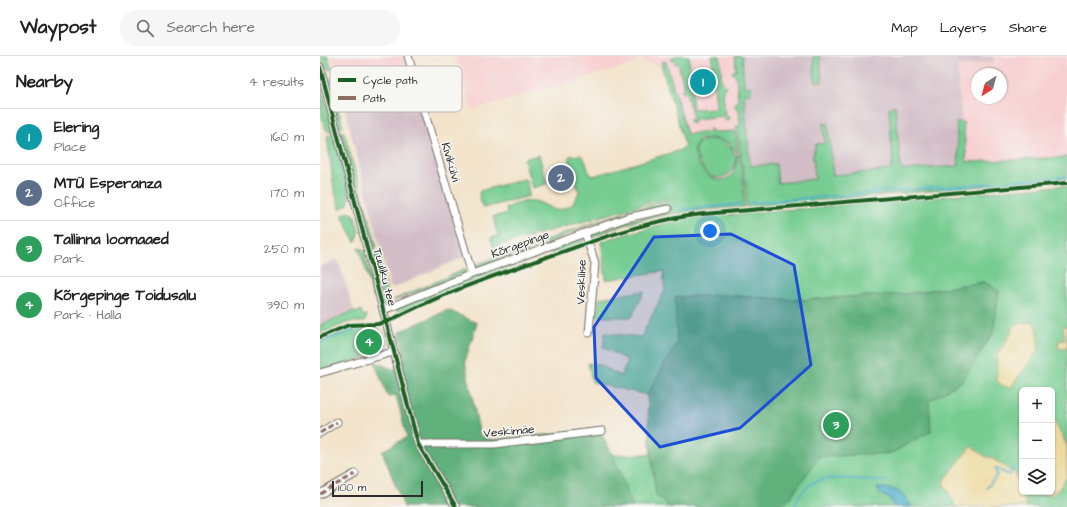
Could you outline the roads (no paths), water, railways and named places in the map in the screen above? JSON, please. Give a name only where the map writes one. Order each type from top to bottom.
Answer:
[{"type":"street","name":"Kivikülvi","points":[[408,56],[411,66]]},
{"type":"street","name":"Tuuliku tee","points":[[320,67],[330,106]]},
{"type":"street","name":"Tuuliku tee","points":[[332,112],[418,444],[456,507]]},
{"type":"street","name":"Kivikülvi","points":[[424,112],[472,274]]},
{"type":"street","name":"Kõrgepinge","points":[[383,310],[472,274],[626,218],[668,209]]},
{"type":"street","name":"Veskilise","points":[[585,233],[594,263],[588,333]]},
{"type":"street","points":[[320,373],[393,352]]},
{"type":"street","points":[[320,433],[337,422]]},
{"type":"street","name":"Veskimäe","points":[[418,444],[495,444],[602,431]]},
{"type":"street","points":[[320,494],[355,474]]},
{"type":"water","points":[[877,488],[898,491],[905,497],[911,507],[894,507],[891,500],[879,493]]},
{"type":"waterway","points":[[749,203],[1067,177]]},
{"type":"waterway","points":[[680,210],[741,204]]},
{"type":"waterway","points":[[320,342],[359,329]]},
{"type":"waterway","points":[[987,488],[997,475],[995,468],[1009,475],[1013,468]]},
{"type":"waterway","points":[[795,507],[796,502],[802,493],[810,485],[820,480],[840,478],[887,481]]},
{"type":"place","name":"Elering","points":[[703,82]]},
{"type":"place","name":"MTÜ Esperanza","points":[[561,178]]},
{"type":"place","name":"Kõrgepinge Toidusalu","points":[[369,342]]},
{"type":"place","name":"Tallinna loomaaed","points":[[836,425]]}]
